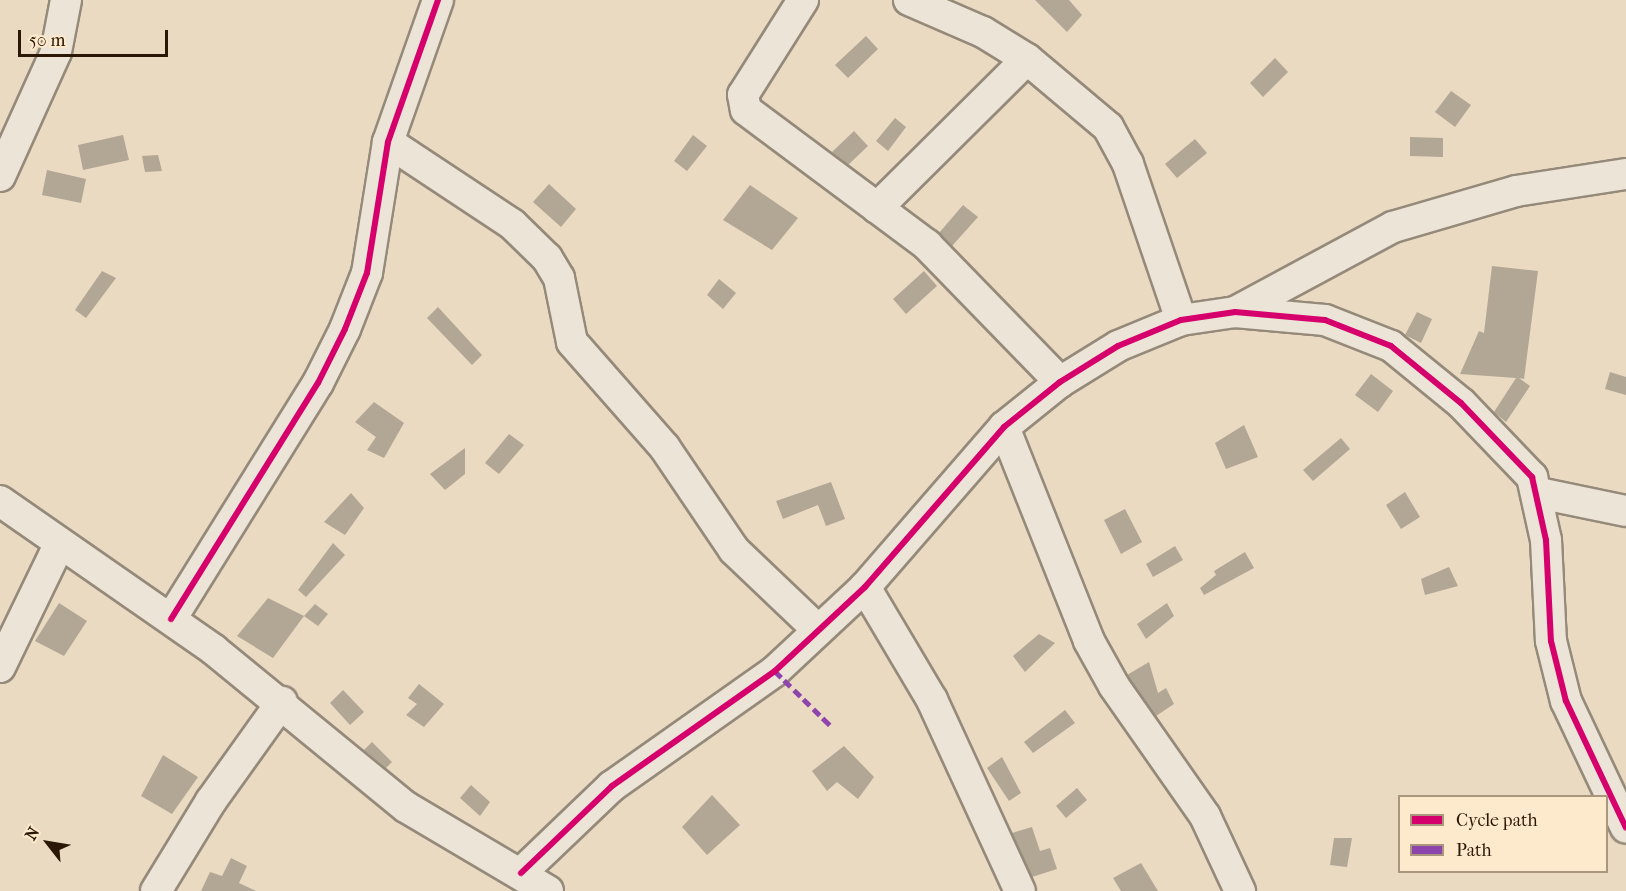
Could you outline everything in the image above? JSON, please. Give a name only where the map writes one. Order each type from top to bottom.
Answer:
[{"type":"street","points":[[0,176],[56,52],[66,0]]},
{"type":"street","points":[[171,618],[318,383],[345,329],[367,273],[388,142],[438,0]]},
{"type":"street","points":[[802,0],[743,95],[746,110],[878,208],[952,270],[1060,382]]},
{"type":"street","points":[[909,0],[983,32],[1027,59],[1108,127],[1128,164],[1180,320]]},
{"type":"street","points":[[878,208],[1027,59]]},
{"type":"street","points":[[388,142],[503,218],[547,258],[559,278],[572,342],[585,360],[665,448],[734,550],[818,630]]},
{"type":"street","points":[[1235,312],[1393,227],[1516,191],[1626,174]]},
{"type":"street","points":[[521,873],[612,786],[775,671],[865,587],[1005,427],[1060,382],[1118,346],[1180,320],[1235,312],[1325,320],[1391,346],[1494,434],[1539,493],[1551,641],[1566,701],[1626,828]]},
{"type":"street","points":[[1005,427],[1089,641],[1114,686],[1205,816],[1240,891]]},
{"type":"street","points":[[1539,493],[1626,511]]},
{"type":"street","points":[[0,501],[59,545],[171,618],[282,702],[405,807],[521,873],[548,891]]},
{"type":"street","points":[[0,667],[59,545]]},
{"type":"street","points":[[865,587],[932,700],[1020,891]]},
{"type":"street","points":[[156,891],[211,801],[282,702]]},
{"type":"building","points":[[1035,0],[1069,0],[1082,15],[1067,32]]},
{"type":"building","points":[[866,36],[878,49],[848,78],[835,65]]},
{"type":"building","points":[[1275,58],[1288,72],[1263,97],[1250,83]]},
{"type":"building","points":[[1451,91],[1471,105],[1455,127],[1435,112]]},
{"type":"building","points":[[895,118],[906,127],[888,151],[876,141]]},
{"type":"building","points":[[854,131],[868,146],[848,165],[832,152]]},
{"type":"building","points":[[123,135],[129,160],[83,170],[78,145]]},
{"type":"building","points":[[693,135],[707,146],[687,171],[674,161]]},
{"type":"building","points":[[1410,137],[1443,138],[1443,157],[1410,156]]},
{"type":"building","points":[[1195,139],[1207,153],[1177,178],[1165,164]]},
{"type":"building","points":[[158,155],[162,171],[145,172],[142,156]]},
{"type":"building","points":[[47,170],[86,179],[81,203],[42,195]]},
{"type":"building","points":[[549,184],[576,209],[561,227],[533,202]]},
{"type":"building","points":[[750,185],[798,218],[772,250],[723,220]]},
{"type":"building","points":[[963,205],[978,217],[952,246],[939,233]]},
{"type":"building","points":[[1492,266],[1538,271],[1524,379],[1519,378],[1530,386],[1506,422],[1494,412],[1516,378],[1460,374],[1479,331],[1484,333]]},
{"type":"building","points":[[102,271],[116,278],[86,318],[75,310]]},
{"type":"building","points":[[924,271],[937,286],[906,314],[893,299]]},
{"type":"building","points":[[719,279],[736,293],[723,309],[707,295]]},
{"type":"building","points":[[438,307],[482,355],[472,365],[427,318]]},
{"type":"building","points":[[1417,312],[1432,319],[1421,343],[1405,335]]},
{"type":"building","points":[[1610,372],[1626,377],[1626,395],[1605,389]]},
{"type":"building","points":[[1371,374],[1393,391],[1378,412],[1355,395]]},
{"type":"building","points":[[374,402],[404,423],[384,458],[367,450],[376,437],[355,422]]},
{"type":"building","points":[[1244,425],[1258,457],[1226,469],[1215,443]]},
{"type":"building","points":[[509,434],[524,445],[499,474],[485,463]]},
{"type":"building","points":[[1341,438],[1350,449],[1313,481],[1303,470]]},
{"type":"building","points":[[465,448],[465,474],[445,490],[430,474]]},
{"type":"building","points":[[831,482],[845,519],[826,526],[818,505],[783,519],[776,501]]},
{"type":"building","points":[[1405,492],[1420,517],[1401,529],[1386,505]]},
{"type":"building","points":[[351,493],[364,508],[345,535],[324,522]]},
{"type":"building","points":[[1125,509],[1142,542],[1121,554],[1104,520]]},
{"type":"building","points":[[333,543],[345,555],[306,597],[298,590]]},
{"type":"building","points":[[1175,546],[1183,560],[1153,577],[1146,564]]},
{"type":"building","points":[[1245,552],[1254,568],[1204,595],[1200,588],[1216,575],[1214,571]]},
{"type":"building","points":[[1449,567],[1458,586],[1425,595],[1421,579]]},
{"type":"building","points":[[268,598],[304,616],[273,658],[237,636]]},
{"type":"building","points":[[59,603],[87,621],[64,656],[35,641]]},
{"type":"building","points":[[1167,603],[1174,616],[1146,639],[1137,624]]},
{"type":"building","points":[[315,604],[328,614],[318,626],[304,616]]},
{"type":"building","points":[[1039,634],[1055,643],[1025,672],[1013,656]]},
{"type":"building","points":[[1149,662],[1158,693],[1166,688],[1174,704],[1156,716],[1127,675]]},
{"type":"building","points":[[419,684],[444,704],[424,727],[406,715],[417,704],[408,698]]},
{"type":"building","points":[[343,690],[364,712],[350,725],[330,703]]},
{"type":"building","points":[[1065,710],[1075,723],[1033,753],[1024,742]]},
{"type":"building","points":[[372,742],[392,762],[386,768],[364,750]]},
{"type":"building","points":[[844,746],[874,777],[858,799],[837,782],[827,791],[812,771]]},
{"type":"building","points":[[163,755],[198,777],[172,814],[141,796]]},
{"type":"building","points":[[1002,757],[1021,793],[1009,801],[987,768]]},
{"type":"building","points":[[471,785],[490,802],[480,816],[460,798]]},
{"type":"building","points":[[1077,788],[1087,800],[1066,818],[1056,806]]},
{"type":"building","points":[[712,795],[740,825],[707,855],[682,827]]},
{"type":"building","points":[[1032,827],[1040,851],[1050,848],[1057,869],[1032,877],[1012,833]]},
{"type":"building","points":[[1334,838],[1352,838],[1347,867],[1330,865]]},
{"type":"building","points":[[231,858],[247,866],[239,883],[256,891],[201,891],[210,872],[222,876]]},
{"type":"building","points":[[1141,863],[1158,891],[1121,891],[1113,878]]},
{"type":"marked path","points":[[775,671],[832,727]]},
{"type":"cycle path","points":[[171,619],[318,383],[345,329],[367,273],[388,142],[438,0]]},
{"type":"cycle path","points":[[521,873],[612,786],[775,671],[865,587],[1004,427],[1060,382],[1118,346],[1181,320],[1235,312],[1325,320],[1391,346],[1461,403],[1532,477],[1546,540],[1551,641],[1566,701],[1626,828]]}]
